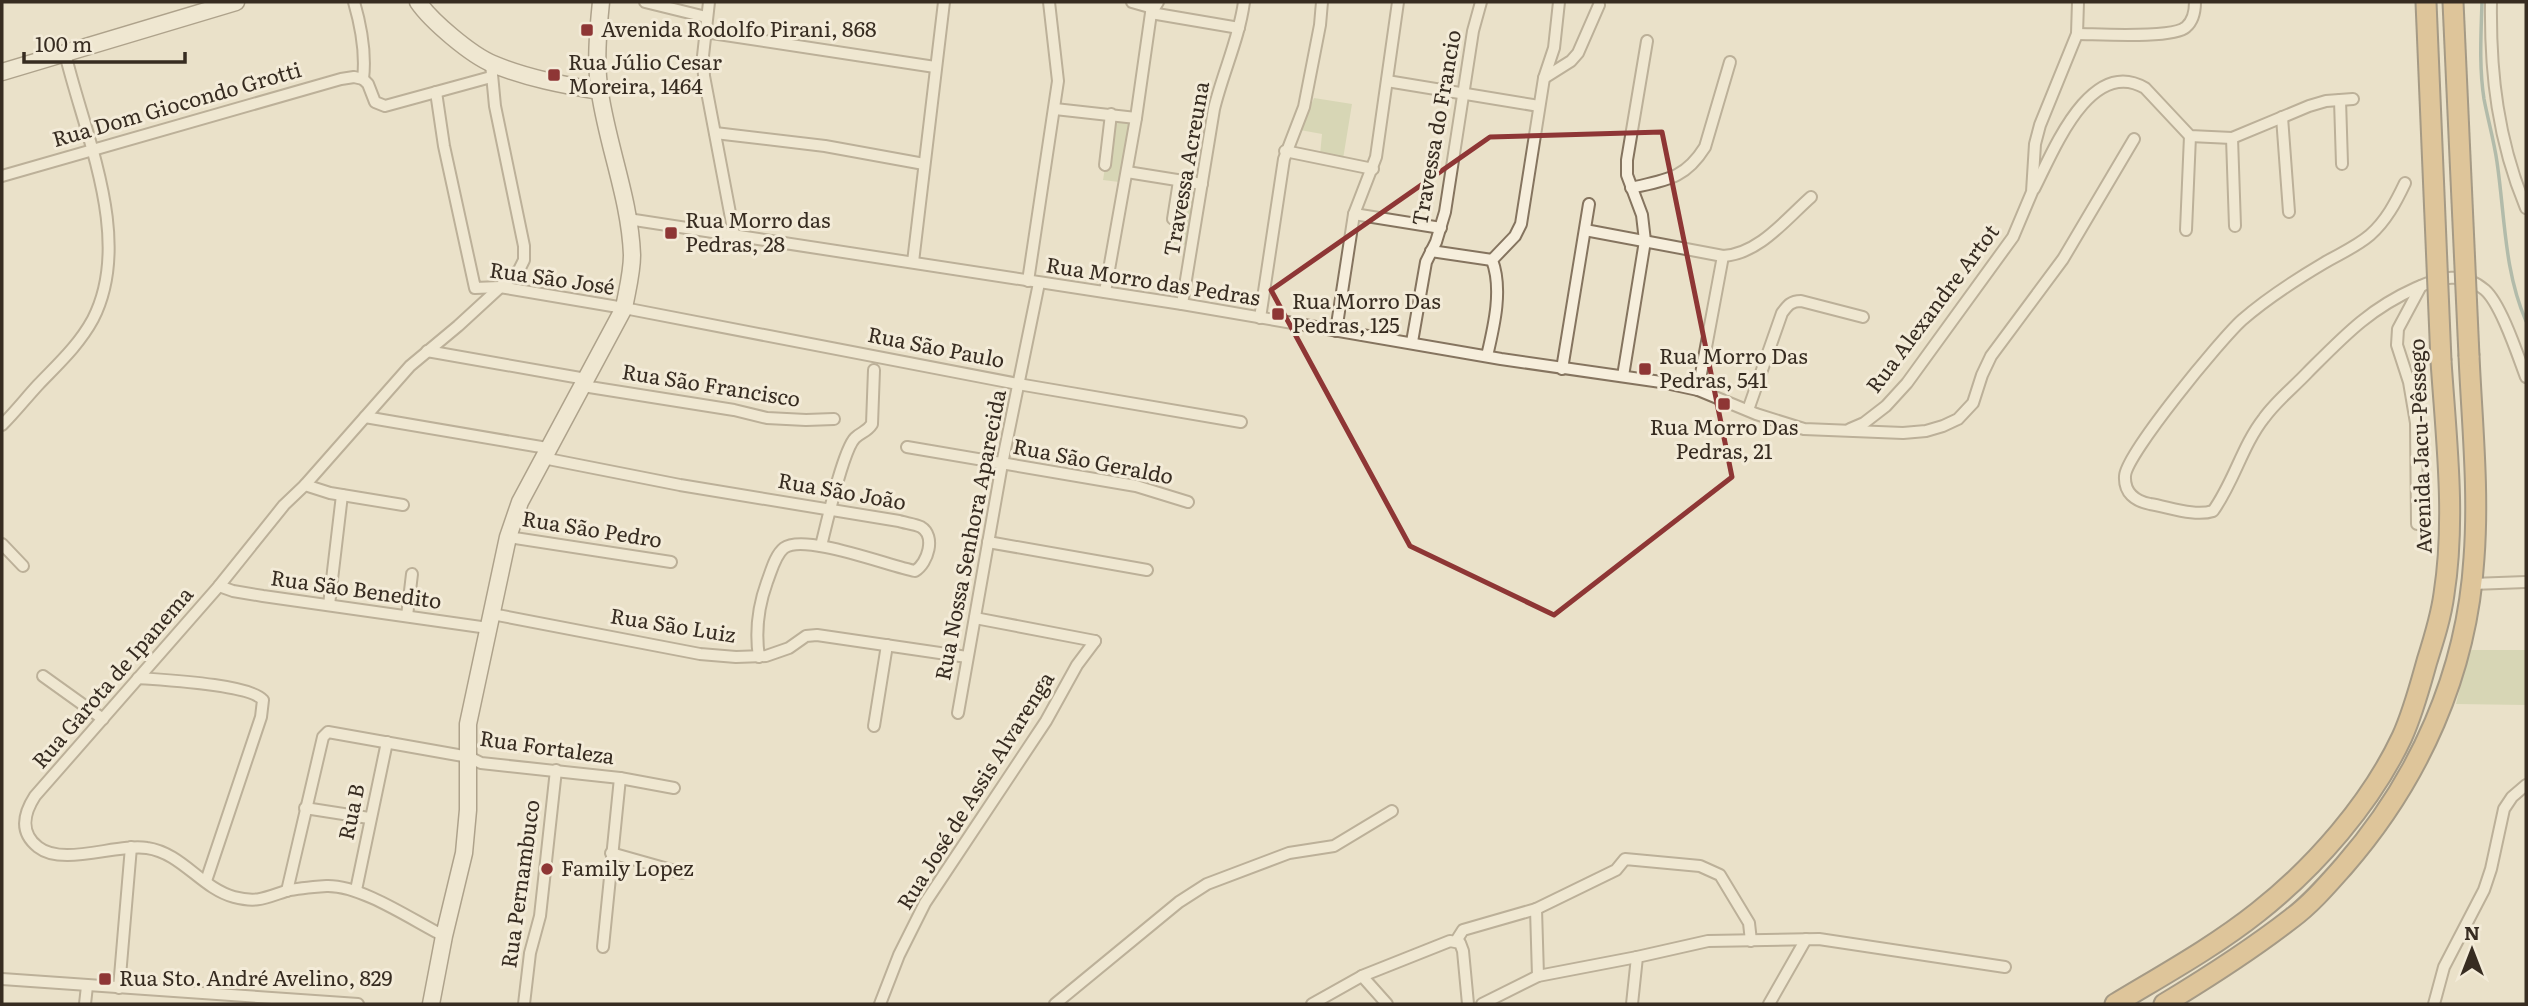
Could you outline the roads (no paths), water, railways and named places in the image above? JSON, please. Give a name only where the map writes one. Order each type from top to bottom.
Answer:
[{"type":"highway","name":"Avenida Jacu-Pêssego","points":[[2115,1004],[2209,946],[2256,913],[2298,878],[2332,840],[2383,773],[2402,735],[2418,691],[2444,595],[2448,545],[2448,483],[2426,2]]},
{"type":"highway","points":[[2164,1004],[2293,917],[2331,881],[2393,803],[2429,740],[2459,652],[2472,584],[2475,511],[2453,2]]},
{"type":"main road","points":[[2,72],[236,2]]},
{"type":"main road","points":[[418,2],[435,24],[491,70],[599,91]]},
{"type":"main road","points":[[431,1004],[464,853],[468,724],[508,537],[520,502],[624,308],[631,276],[628,219],[599,91],[601,2]]},
{"type":"street","points":[[354,2],[365,65],[363,79],[379,105],[391,105],[436,92],[491,70]]},
{"type":"street","points":[[645,2],[706,17]]},
{"type":"street","points":[[709,2],[704,76],[734,234]]},
{"type":"street","points":[[913,262],[944,2]]},
{"type":"street","name":"Rua Nossa Senhora Aparecida","points":[[958,713],[1034,282],[1058,64],[1049,2]]},
{"type":"street","points":[[1132,2],[1239,29]]},
{"type":"street","name":"Travessa Acreuna","points":[[1182,304],[1214,108],[1239,29],[1244,2]]},
{"type":"street","points":[[1260,318],[1285,151],[1304,107],[1322,2]]},
{"type":"street","points":[[1336,331],[1354,214],[1373,169],[1398,2]]},
{"type":"street","name":"Travessa do Francio","points":[[1412,342],[1426,262],[1441,228],[1472,32],[1481,2]]},
{"type":"street","points":[[1492,260],[1515,236],[1521,223],[1544,78],[1554,48],[1559,2]]},
{"type":"street","name":"Rua Alexandre Artot","points":[[1847,430],[1864,423],[1886,406],[1907,383],[2013,237],[2032,192],[2035,144],[2040,125],[2077,34],[2078,2]]},
{"type":"street","points":[[2077,34],[2137,35],[2181,30],[2188,26],[2195,2]]},
{"type":"street","points":[[2491,2],[2495,99],[2506,153],[2526,208]]},
{"type":"street","points":[[1544,78],[1572,61],[1599,5]]},
{"type":"street","points":[[1105,292],[1154,8]]},
{"type":"street","points":[[705,32],[935,67]]},
{"type":"street","points":[[1623,376],[1645,241],[1642,215],[1627,175],[1627,160],[1647,41]]},
{"type":"street","points":[[2,425],[81,338],[93,319],[101,298],[109,240],[106,205],[65,54]]},
{"type":"street","points":[[1632,188],[1672,179],[1686,171],[1697,159],[1704,147],[1730,62]]},
{"type":"street","name":"Rua Garota de Ipanema","points":[[444,936],[356,890],[325,886],[287,891],[264,900],[250,900],[222,893],[175,858],[159,850],[145,847],[67,855],[50,853],[39,848],[29,837],[25,827],[26,809],[36,796],[219,586],[284,505],[305,485],[410,366],[522,265],[524,246],[495,106],[491,70]]},
{"type":"street","name":"Rua Dom Giocondo Grotti","points":[[2,176],[341,79],[363,79]]},
{"type":"street","points":[[2032,192],[2062,135],[2092,94],[2105,84],[2121,80],[2136,82],[2145,88],[2190,136],[2232,138],[2326,101],[2353,99]]},
{"type":"street","points":[[1387,81],[1539,106]]},
{"type":"street","name":"Rua São José","points":[[436,92],[446,157],[475,288],[500,287],[624,308]]},
{"type":"street","points":[[2340,100],[2342,164]]},
{"type":"street","points":[[1055,110],[1136,118]]},
{"type":"street","points":[[1104,165],[1111,114]]},
{"type":"street","points":[[2282,117],[2289,212]]},
{"type":"street","points":[[715,133],[825,146],[924,164]]},
{"type":"street","points":[[2186,230],[2190,136]]},
{"type":"street","points":[[2232,138],[2235,226]]},
{"type":"street","name":"Rua Morro das Pedras","points":[[628,219],[1182,304],[1562,369],[1623,376],[1698,390],[1804,429],[1877,434],[1926,431],[1943,426],[1965,412],[1973,403],[1992,356],[2063,259],[2134,139]]},
{"type":"street","points":[[1285,151],[1373,169]]},
{"type":"street","points":[[1127,172],[1202,184]]},
{"type":"street","points":[[1173,219],[1179,181]]},
{"type":"street","points":[[2405,183],[2392,209],[2370,235],[2323,263],[2241,321],[2151,429],[2129,461],[2125,475],[2126,490],[2141,502],[2200,513],[2213,511],[2264,417],[2357,323],[2388,301],[2444,277],[2456,277],[2484,289],[2495,304],[2526,376]]},
{"type":"street","points":[[1585,230],[1723,256],[1746,252],[1811,197]]},
{"type":"street","points":[[1562,369],[1589,204]]},
{"type":"street","points":[[1354,214],[1441,228]]},
{"type":"street","points":[[1431,251],[1492,260]]},
{"type":"street","points":[[1698,390],[1723,256]]},
{"type":"street","points":[[1487,356],[1496,309],[1496,275],[1492,260]]},
{"type":"street","points":[[2417,524],[2416,423],[2409,382],[2397,345],[2399,330],[2421,286]]},
{"type":"street","points":[[1748,410],[1782,313],[1788,304],[1801,301],[1863,317]]},
{"type":"street","name":"Rua São Paulo","points":[[624,308],[1018,384],[1241,422]]},
{"type":"street","name":"Rua São Francisco","points":[[427,351],[767,418],[834,419]]},
{"type":"street","points":[[821,546],[845,459],[854,438],[869,430],[872,424],[874,370]]},
{"type":"street","name":"Rua São João","points":[[365,417],[545,453],[680,485],[922,527],[928,536],[929,547],[925,560],[915,571],[821,546],[791,544],[782,550],[761,599],[757,626],[759,657]]},
{"type":"street","name":"Rua São Geraldo","points":[[907,447],[1136,486],[1188,502]]},
{"type":"street","points":[[305,485],[342,495],[403,505]]},
{"type":"street","points":[[329,605],[342,495]]},
{"type":"street","name":"Rua São Pedro","points":[[508,537],[671,562]]},
{"type":"street","points":[[988,542],[1147,570]]},
{"type":"street","points":[[2,544],[23,566]]},
{"type":"street","points":[[407,616],[412,574]]},
{"type":"street","points":[[2472,584],[2526,582]]},
{"type":"street","name":"Rua São Benedito","points":[[219,586],[233,591],[407,616],[490,621]]},
{"type":"street","name":"Rua José de Assis Alvarenga","points":[[880,1004],[895,964],[925,903],[1046,721],[1077,665],[1095,641],[975,618]]},
{"type":"street","name":"Rua São Luiz","points":[[490,621],[700,654],[759,657],[779,653],[812,635],[967,657]]},
{"type":"street","points":[[874,726],[887,645]]},
{"type":"street","points":[[43,676],[103,719]]},
{"type":"street","points":[[138,678],[218,686],[257,695],[263,700],[261,717],[206,881]]},
{"type":"street","name":"Rua Fortaleza","points":[[305,808],[323,737],[332,731],[469,757],[481,762],[620,778],[674,788]]},
{"type":"street","name":"Rua B","points":[[356,890],[387,742]]},
{"type":"street","name":"Rua Pernambuco","points":[[524,1004],[530,953],[540,916],[556,770]]},
{"type":"street","points":[[603,947],[620,778]]},
{"type":"street","points":[[2434,1004],[2444,967],[2484,890],[2504,809],[2512,797],[2526,785]]},
{"type":"street","points":[[287,891],[305,808],[369,818]]},
{"type":"street","points":[[1055,1004],[1178,902],[1208,884],[1289,853],[1334,846],[1392,811]]},
{"type":"street","points":[[119,988],[131,848]]},
{"type":"street","points":[[611,853],[682,873]]},
{"type":"street","points":[[1456,941],[1463,930],[1536,909],[1616,870],[1625,859],[1700,866],[1720,875],[1749,923],[1751,941]]},
{"type":"street","points":[[1536,909],[1538,976]]},
{"type":"street","points":[[1769,1004],[1806,939]]},
{"type":"street","points":[[1483,1004],[1538,976],[1708,941],[1819,939],[2005,967]]},
{"type":"street","points":[[1312,1004],[1362,976],[1438,944],[1456,941],[1460,943],[1463,951],[1468,1004]]},
{"type":"street","points":[[1632,1004],[1637,957]]},
{"type":"street","points":[[1362,976],[1387,1004]]},
{"type":"street","points":[[2,979],[358,1004]]},
{"type":"street","points":[[85,1004],[87,986]]},
{"type":"waterway","points":[[2482,2],[2482,87],[2497,162],[2509,263],[2526,321]]},
{"type":"place","name":"Avenida Rodolfo Pirani, 868","points":[[587,30]]},
{"type":"place","name":"Rua Júlio Cesar Moreira, 1464","points":[[554,75]]},
{"type":"place","name":"Rua Morro das Pedras, 28","points":[[671,233]]},
{"type":"place","name":"Rua Morro Das Pedras, 125","points":[[1278,314]]},
{"type":"place","name":"Rua Morro Das Pedras, 541","points":[[1645,369]]},
{"type":"place","name":"Rua Morro Das Pedras, 21","points":[[1724,404]]},
{"type":"place","name":"Family Lopez","points":[[547,869]]},
{"type":"place","name":"Rua Sto. André Avelino, 829","points":[[105,979]]}]
